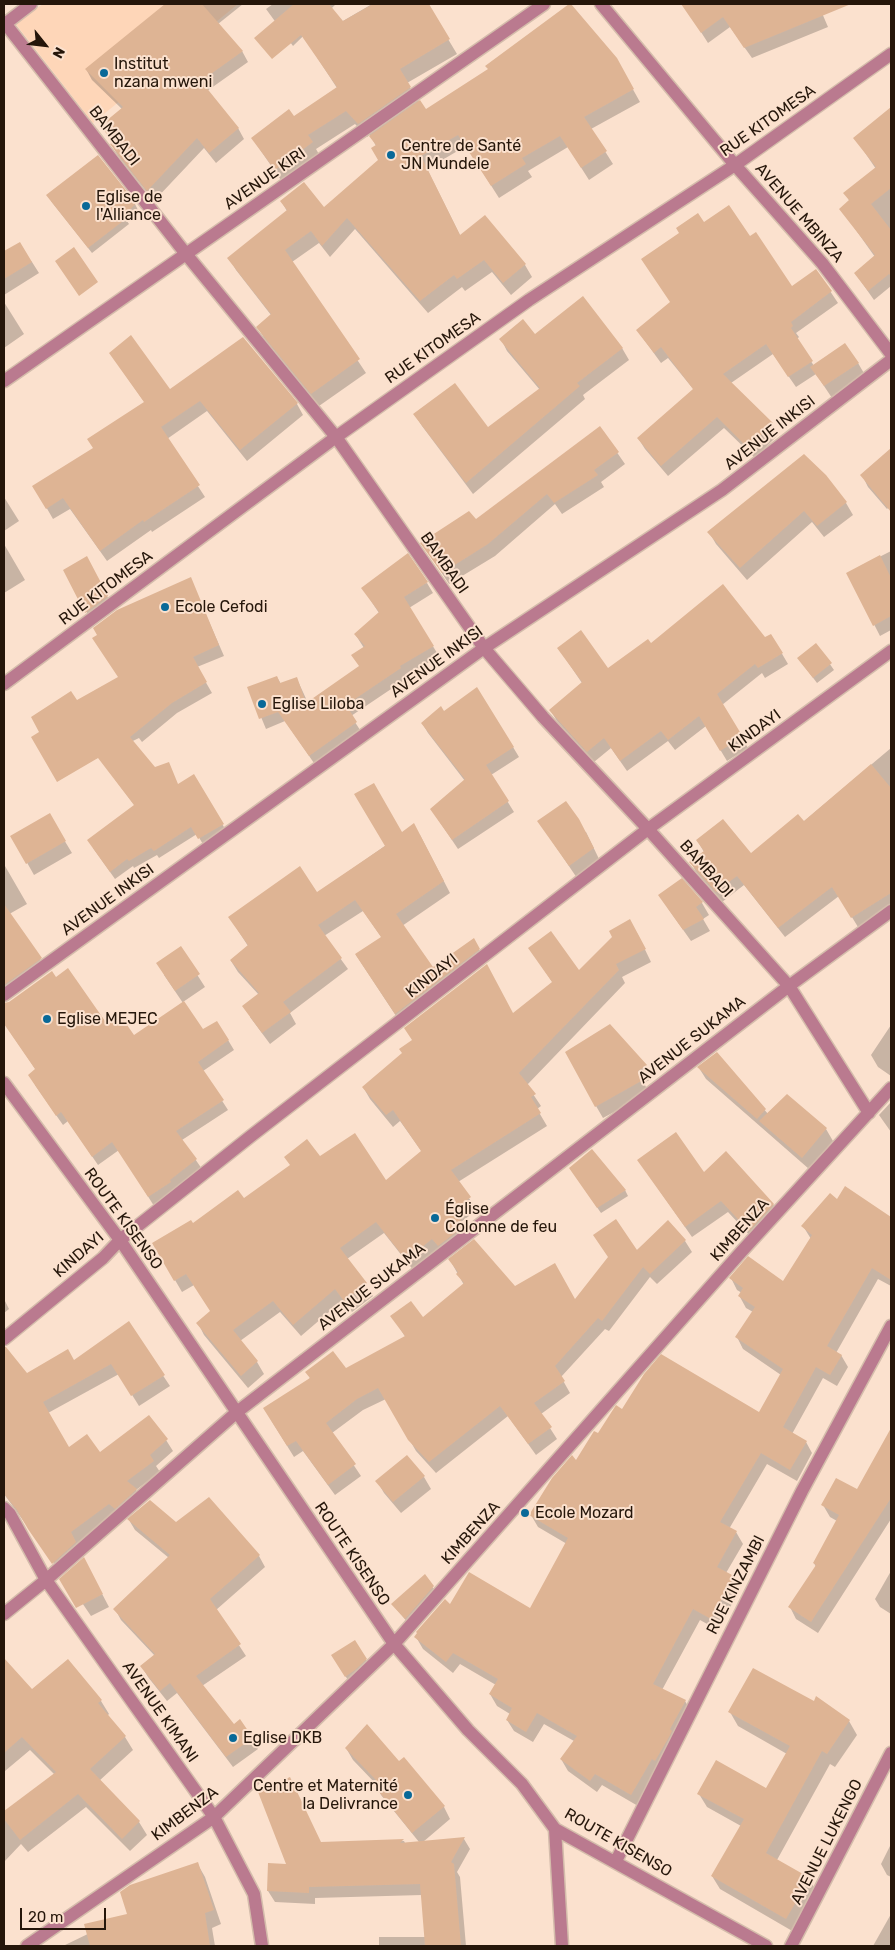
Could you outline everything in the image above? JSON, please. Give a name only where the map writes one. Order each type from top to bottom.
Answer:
[{"type":"street","points":[[4,23],[31,4]]},
{"type":"street","name":"AVENUE KIRI","points":[[4,381],[544,4]]},
{"type":"street","name":"AVENUE MBINZA","points":[[601,4],[735,165],[822,263],[891,354]]},
{"type":"street","name":"BAMBADI","points":[[4,23],[186,254],[336,436],[484,648],[542,717],[648,830],[789,986],[869,1113]]},
{"type":"street","name":"RUE KITOMESA","points":[[4,684],[336,436],[529,300],[735,165],[891,54]]},
{"type":"street","name":"AVENUE INKISI","points":[[4,995],[484,648],[722,490],[891,360]]},
{"type":"street","name":"KINDAYI","points":[[4,1339],[103,1258],[120,1240],[251,1136],[648,830],[891,651]]},
{"type":"street","name":"AVENUE SUKAMA","points":[[4,1614],[46,1580],[237,1412],[789,986],[891,911]]},
{"type":"street","name":"ROUTE KISENSO","points":[[4,1083],[120,1240],[394,1644],[468,1730],[522,1784],[555,1829],[616,1861],[766,1946]]},
{"type":"street","name":"KIMBENZA","points":[[27,1946],[214,1816],[394,1644],[742,1251],[891,1088]]},
{"type":"street","name":"RUE KINZAMBI","points":[[616,1861],[802,1491],[891,1326]]},
{"type":"street","name":"AVENUE KIMANI","points":[[4,1508],[10,1514],[46,1580],[214,1816],[254,1894],[262,1946]]},
{"type":"street","name":"AVENUE LUKENGO","points":[[791,1946],[891,1754]]},
{"type":"street","points":[[555,1829],[562,1946]]},
{"type":"shaded area","name":"Institut nzana mweni","points":[[43,4],[238,4],[93,123],[15,23]]},
{"type":"building","points":[[165,4],[202,4],[243,51],[201,81],[239,128],[209,153],[197,138],[147,191],[110,144],[114,142],[100,126],[123,107],[85,69]]},
{"type":"building","points":[[294,4],[329,4],[343,21],[373,4],[429,4],[450,39],[400,69],[411,87],[358,124],[346,111],[308,135],[313,142],[275,170],[251,138],[289,109],[294,116],[337,87],[301,35],[272,59],[254,38]]},
{"type":"building","points":[[569,4],[617,58],[634,89],[584,117],[607,151],[581,168],[560,136],[522,158],[526,164],[491,186],[458,135],[421,156],[460,235],[485,215],[526,264],[503,283],[484,260],[457,279],[454,275],[420,301],[347,218],[322,246],[311,231],[285,250],[360,359],[311,394],[256,327],[271,314],[227,258],[287,210],[280,201],[304,182],[324,207],[378,160],[371,148],[376,145],[369,136],[420,100],[426,109],[488,69],[485,66]]},
{"type":"building","points":[[681,4],[851,4],[744,48],[723,17],[701,33]]},
{"type":"building","points":[[891,107],[891,188],[871,204],[891,230],[891,276],[889,274],[868,291],[854,273],[875,255],[839,209],[849,200],[843,193],[876,167],[853,138]]},
{"type":"building","name":"Eglise de l'Alliance","points":[[98,155],[136,203],[125,215],[127,218],[88,248],[46,195]]},
{"type":"building","points":[[729,205],[750,236],[756,232],[792,286],[816,269],[832,291],[791,322],[793,326],[791,328],[813,361],[788,377],[766,344],[723,374],[773,423],[748,448],[717,417],[661,466],[637,438],[693,389],[661,347],[654,353],[636,330],[670,302],[641,259],[679,233],[676,228],[698,213],[704,222]]},
{"type":"building","points":[[20,242],[32,262],[4,279],[4,251]]},
{"type":"building","points":[[74,247],[98,282],[79,296],[55,261]]},
{"type":"building","points":[[583,296],[623,348],[577,383],[580,386],[466,483],[413,414],[455,383],[488,427],[540,388],[499,339],[523,319],[535,334]]},
{"type":"building","points":[[131,335],[170,389],[243,337],[298,403],[240,450],[200,401],[161,427],[200,485],[144,522],[143,520],[100,551],[63,498],[46,509],[32,486],[93,448],[87,439],[144,402],[109,353]]},
{"type":"building","points":[[845,343],[859,363],[824,386],[810,367]]},
{"type":"building","points":[[600,426],[619,452],[594,470],[598,475],[554,503],[547,494],[488,544],[442,573],[420,543],[469,511],[476,519]]},
{"type":"building","points":[[891,448],[891,512],[860,475]]},
{"type":"building","points":[[804,454],[826,475],[847,502],[817,526],[804,511],[740,568],[707,532]]},
{"type":"building","points":[[408,553],[428,582],[404,597],[434,646],[400,666],[401,668],[346,705],[357,722],[309,756],[278,712],[259,719],[247,687],[277,676],[280,683],[297,677],[306,703],[359,666],[351,655],[365,646],[354,634],[379,612],[361,588]]},
{"type":"building","points":[[880,555],[891,578],[891,616],[873,626],[846,573]]},
{"type":"building","points":[[87,556],[108,596],[85,613],[63,570]]},
{"type":"building","points":[[191,577],[219,645],[193,657],[207,682],[172,703],[130,737],[155,767],[169,762],[178,784],[194,774],[224,824],[198,839],[191,827],[154,851],[151,848],[129,861],[127,859],[110,872],[87,840],[134,805],[98,758],[57,782],[31,737],[39,732],[31,717],[71,691],[77,700],[118,677],[92,638],[97,635],[93,628],[117,610]]},
{"type":"building","points":[[723,584],[765,637],[771,634],[783,653],[758,668],[755,664],[717,694],[743,737],[720,751],[699,716],[668,740],[661,731],[620,761],[604,738],[587,752],[549,710],[582,682],[557,648],[581,630],[608,668],[648,639],[651,643]]},
{"type":"building","points":[[816,643],[832,663],[813,678],[797,658]]},
{"type":"building","points":[[477,687],[514,747],[486,765],[509,801],[452,840],[430,809],[465,779],[421,723],[441,706],[444,711]]},
{"type":"building","points":[[871,764],[891,788],[891,893],[851,918],[832,887],[778,928],[737,876],[716,892],[689,862],[704,851],[696,840],[723,819],[751,853],[798,814],[804,821]]},
{"type":"building","points":[[374,783],[402,832],[414,823],[444,881],[396,914],[433,967],[474,938],[480,949],[395,1014],[355,954],[381,937],[355,900],[318,925],[342,958],[283,1002],[291,1012],[262,1033],[242,1006],[259,993],[230,960],[248,945],[228,917],[300,866],[317,892],[385,846],[354,794]]},
{"type":"building","points":[[566,801],[579,819],[594,848],[569,866],[537,821]]},
{"type":"building","points":[[50,813],[66,841],[26,864],[10,836]]},
{"type":"building","points":[[682,878],[703,902],[696,907],[704,919],[683,930],[658,895]]},
{"type":"building","points":[[4,904],[42,958],[4,985]]},
{"type":"building","points":[[630,919],[646,949],[616,964],[619,970],[519,1073],[536,1094],[531,1097],[541,1113],[451,1170],[471,1197],[454,1210],[461,1220],[459,1222],[463,1227],[438,1246],[432,1239],[406,1260],[376,1222],[340,1248],[367,1283],[344,1301],[335,1289],[293,1325],[273,1301],[233,1330],[258,1361],[241,1376],[196,1323],[210,1311],[186,1274],[174,1281],[152,1243],[191,1220],[193,1223],[238,1190],[244,1198],[290,1165],[284,1157],[307,1139],[320,1156],[355,1133],[386,1180],[421,1151],[393,1110],[386,1115],[362,1087],[402,1053],[399,1049],[412,1040],[404,1028],[487,964],[513,1013],[552,982],[528,948],[551,931],[579,970],[612,937],[609,931]]},
{"type":"building","points":[[181,946],[200,974],[175,991],[156,963]]},
{"type":"building","points":[[68,968],[105,1021],[118,1012],[134,1035],[184,1001],[203,1029],[217,1021],[229,1040],[198,1062],[224,1100],[176,1131],[197,1159],[170,1180],[171,1182],[148,1197],[112,1142],[92,1157],[61,1112],[56,1116],[28,1075],[35,1069],[4,1024],[4,1003],[9,1002],[52,971],[56,977]]},
{"type":"building","points":[[610,1024],[647,1065],[638,1071],[643,1080],[595,1107],[565,1052]]},
{"type":"building","points":[[717,1052],[766,1109],[757,1119],[697,1067]]},
{"type":"building","points":[[787,1094],[827,1128],[802,1158],[759,1121]]},
{"type":"building","points":[[676,1132],[704,1172],[726,1151],[774,1204],[749,1231],[721,1201],[685,1227],[637,1160]]},
{"type":"building","points":[[592,1149],[626,1190],[597,1208],[569,1168]]},
{"type":"building","points":[[845,1186],[891,1217],[891,1280],[872,1268],[827,1346],[842,1355],[830,1375],[816,1367],[783,1427],[807,1441],[790,1470],[761,1453],[720,1522],[737,1531],[717,1567],[734,1576],[711,1619],[693,1609],[653,1684],[686,1700],[670,1729],[672,1731],[669,1737],[655,1761],[652,1759],[631,1795],[595,1774],[590,1781],[560,1759],[577,1736],[537,1713],[526,1732],[506,1720],[512,1708],[489,1694],[498,1679],[453,1653],[446,1662],[414,1637],[416,1632],[445,1599],[450,1604],[469,1572],[530,1608],[568,1538],[529,1515],[552,1478],[572,1455],[576,1460],[594,1431],[598,1433],[616,1405],[622,1409],[644,1374],[661,1354],[759,1412],[783,1369],[735,1337],[755,1307],[738,1296],[743,1288],[729,1278],[748,1256],[783,1281],[812,1235],[801,1226],[830,1193],[837,1199]]},
{"type":"building","points":[[616,1219],[637,1250],[668,1220],[686,1240],[650,1274],[643,1267],[602,1321],[598,1318],[555,1366],[565,1381],[534,1403],[552,1427],[528,1444],[500,1406],[429,1462],[408,1440],[378,1388],[357,1399],[326,1423],[356,1464],[328,1485],[296,1441],[287,1446],[263,1408],[310,1378],[305,1372],[333,1351],[346,1368],[405,1336],[390,1316],[411,1301],[423,1317],[464,1283],[456,1274],[458,1272],[448,1259],[474,1239],[515,1286],[555,1263],[575,1299],[608,1257],[593,1235]]},
{"type":"building","points":[[129,1321],[165,1375],[131,1396],[111,1364],[43,1402],[69,1447],[87,1434],[100,1452],[149,1415],[168,1439],[150,1455],[154,1461],[127,1481],[137,1489],[115,1509],[109,1504],[71,1532],[76,1542],[52,1564],[17,1510],[4,1494],[4,1347],[27,1373],[68,1349],[74,1360]]},
{"type":"building","points":[[891,1428],[891,1498],[811,1622],[788,1607],[816,1565],[813,1563],[839,1515],[821,1505],[836,1478],[857,1489]]},
{"type":"building","points":[[407,1455],[425,1476],[393,1502],[375,1481]]},
{"type":"building","points":[[209,1497],[260,1555],[210,1599],[241,1644],[196,1676],[234,1724],[240,1719],[253,1738],[226,1757],[170,1683],[160,1691],[140,1666],[155,1654],[113,1609],[170,1555],[127,1519],[150,1500],[176,1522]]},
{"type":"building","points":[[84,1557],[103,1594],[76,1608],[59,1579]]},
{"type":"building","points":[[425,1574],[434,1586],[405,1619],[391,1604]]},
{"type":"building","points":[[355,1640],[367,1659],[345,1677],[331,1655]]},
{"type":"building","points":[[4,1658],[32,1689],[68,1659],[102,1700],[98,1703],[126,1736],[90,1769],[140,1821],[122,1839],[78,1794],[20,1840],[4,1819],[4,1811],[56,1772],[22,1737],[4,1753]]},
{"type":"building","points":[[753,1668],[814,1701],[816,1696],[850,1720],[827,1754],[822,1751],[766,1853],[810,1878],[786,1919],[711,1876],[744,1819],[697,1794],[716,1760],[766,1788],[790,1746],[728,1712]]},
{"type":"building","name":"Centre et Maternité la Delivrance","points":[[367,1724],[399,1761],[404,1757],[445,1806],[412,1833],[372,1783],[376,1780],[345,1748]]},
{"type":"building","points":[[290,1777],[321,1842],[404,1839],[400,1843],[465,1837],[451,1862],[454,1864],[461,1946],[425,1946],[420,1884],[309,1887],[309,1893],[267,1891],[268,1863],[286,1864],[258,1792]]},
{"type":"building","points":[[198,1862],[214,1910],[205,1913],[210,1946],[90,1946],[84,1924],[127,1914],[120,1892],[130,1885]]},
{"type":"place","name":"Institut nzana mweni","points":[[104,73]]},
{"type":"place","name":"Centre de Santé JN Mundele","points":[[391,155]]},
{"type":"place","name":"Eglise de l'Alliance","points":[[86,206]]},
{"type":"place","name":"Ecole Cefodi","points":[[165,607]]},
{"type":"place","name":"Eglise Liloba","points":[[262,704]]},
{"type":"place","name":"Eglise MEJEC","points":[[47,1019]]},
{"type":"place","name":"Église Colonne de feu","points":[[435,1218]]},
{"type":"place","name":"Ecole Mozard","points":[[525,1513]]},
{"type":"place","name":"Eglise DKB","points":[[233,1738]]},
{"type":"place","name":"Centre et Maternité la Delivrance","points":[[408,1795]]}]
